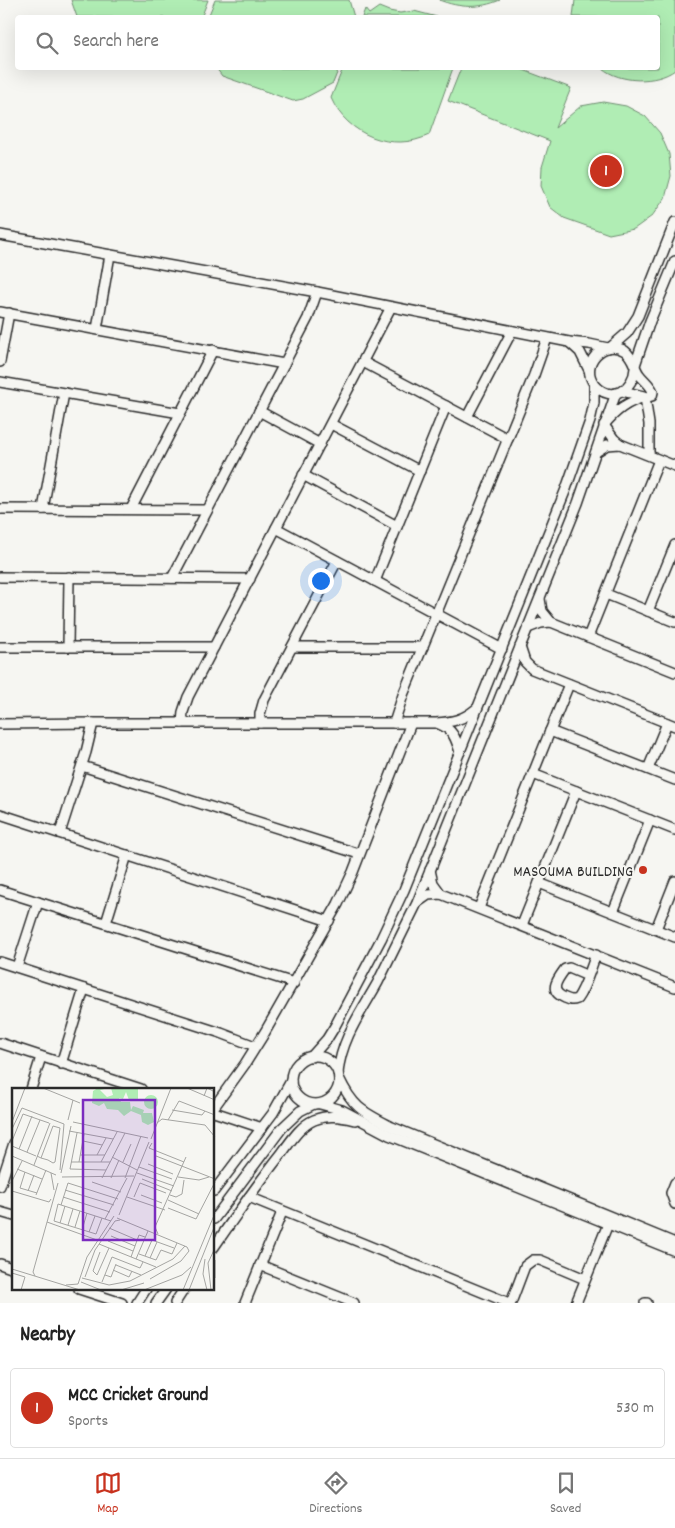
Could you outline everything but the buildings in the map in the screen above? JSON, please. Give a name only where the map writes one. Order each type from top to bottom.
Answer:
[{"type":"street","points":[[589,371],[590,363],[594,356],[600,351],[609,348],[627,334],[638,316],[675,222]]},
{"type":"street","points":[[0,235],[317,292],[547,338],[619,348],[631,357],[635,366],[653,390],[652,396],[626,404],[618,409],[604,425]]},
{"type":"street","points":[[97,329],[110,255]]},
{"type":"street","points":[[215,1218],[269,1145],[294,1116],[330,1098],[337,1089],[340,1056],[346,1041],[417,903],[578,504],[604,425],[619,392],[633,380],[635,366],[650,321],[675,261]]},
{"type":"street","points":[[172,578],[308,318],[317,292]]},
{"type":"street","points":[[182,723],[186,702],[391,307]]},
{"type":"street","points":[[0,362],[4,313],[284,364]]},
{"type":"street","points":[[467,417],[512,331]]},
{"type":"street","points":[[394,723],[403,695],[438,614],[547,338]]},
{"type":"street","points":[[215,1190],[278,1106],[291,1081],[294,1068],[299,1062],[311,1056],[327,1039],[389,923],[559,509],[592,412],[594,384],[580,352],[569,342]]},
{"type":"street","points":[[131,509],[212,350]]},
{"type":"street","points":[[363,362],[508,439]]},
{"type":"street","points":[[0,382],[180,413]]},
{"type":"street","points":[[594,384],[604,392],[619,392],[646,397]]},
{"type":"street","points":[[43,509],[64,393]]},
{"type":"street","points":[[646,397],[649,419],[649,455]]},
{"type":"street","points":[[375,580],[446,406]]},
{"type":"street","points":[[259,411],[320,444]]},
{"type":"street","points":[[331,424],[420,471]]},
{"type":"street","points":[[604,425],[620,444],[675,466]]},
{"type":"street","points":[[596,452],[607,445],[620,444]]},
{"type":"street","points":[[588,637],[659,460]]},
{"type":"street","points":[[303,476],[397,526]]},
{"type":"street","points":[[0,509],[207,510]]},
{"type":"street","points":[[276,528],[502,649]]},
{"type":"street","points":[[648,611],[675,545]]},
{"type":"street","points":[[260,723],[264,700],[337,561]]},
{"type":"street","points":[[0,577],[250,579]]},
{"type":"street","points":[[68,647],[69,577]]},
{"type":"street","points":[[606,594],[675,622]]},
{"type":"street","points":[[540,598],[542,612],[551,622],[675,672]]},
{"type":"street","points":[[528,628],[541,623],[551,622]]},
{"type":"street","points":[[0,647],[214,647]]},
{"type":"street","points":[[292,647],[424,647]]},
{"type":"street","points":[[520,647],[522,657],[532,669],[671,724],[648,769]]},
{"type":"street","points":[[509,676],[517,671],[532,669]]},
{"type":"street","points":[[479,908],[569,684]]},
{"type":"street","points":[[0,724],[436,723],[462,719],[478,707]]},
{"type":"street","points":[[60,833],[82,766],[93,723]]},
{"type":"street","points":[[215,1106],[245,1064],[330,920],[359,854],[411,723]]},
{"type":"street","points":[[436,723],[447,728],[452,733],[460,752]]},
{"type":"street","points":[[550,731],[675,780]]},
{"type":"street","points":[[82,766],[359,854]]},
{"type":"street","points":[[533,774],[675,830]]},
{"type":"street","points":[[522,926],[576,791]]},
{"type":"street","points":[[0,814],[330,920]]},
{"type":"street","points":[[614,912],[650,820]]},
{"type":"street","points":[[106,923],[127,855]]},
{"type":"street","points":[[430,870],[433,883],[441,894]]},
{"type":"street","points":[[656,929],[675,881]]},
{"type":"street","points":[[539,883],[675,937]]},
{"type":"street","points":[[0,890],[294,983]]},
{"type":"street","points":[[417,903],[428,895],[441,894],[675,987]]},
{"type":"street","points":[[17,967],[38,902]]},
{"type":"street","points":[[588,976],[596,955]]},
{"type":"street","points":[[0,962],[221,1033],[255,1046]]},
{"type":"street","points":[[61,1064],[84,989]]},
{"type":"street","points":[[0,1043],[138,1088]]},
{"type":"street","points":[[311,1056],[328,1060],[334,1065],[346,1094],[363,1112],[373,1118],[675,1243]]},
{"type":"street","points":[[31,1088],[41,1057]]},
{"type":"street","points":[[105,1088],[109,1079]]},
{"type":"street","points":[[291,1081],[296,1094],[301,1100],[342,1110],[389,1135],[675,1251]]},
{"type":"street","points":[[215,1112],[262,1128]]},
{"type":"street","points":[[215,1246],[300,1130],[314,1120],[332,1116],[362,1121]]},
{"type":"street","points":[[269,1145],[271,1167]]},
{"type":"street","points":[[0,1186],[12,1149]]},
{"type":"street","points":[[675,1184],[671,1193],[675,1204]]},
{"type":"street","points":[[249,1197],[510,1303],[526,1266],[533,1260],[540,1260],[585,1278]]},
{"type":"street","points":[[245,1303],[282,1212]]},
{"type":"street","points":[[576,1303],[608,1224]]},
{"type":"street","points":[[215,1232],[226,1229]]},
{"type":"street","points":[[0,1264],[12,1268]]},
{"type":"street","points":[[260,1265],[354,1303]]},
{"type":"street","points":[[82,1290],[122,1303]]},
{"type":"street","points":[[137,1303],[145,1290]]},
{"type":"street","points":[[175,1303],[183,1290]]},
{"type":"street","points":[[156,1303],[163,1296]]},
{"type":"green space","points":[[71,0],[208,0],[202,15],[76,15]]},
{"type":"green space","points":[[215,0],[349,0],[353,15],[209,15]]},
{"type":"green space","points":[[439,0],[500,0],[485,5],[462,6]]},
{"type":"green space","points":[[575,0],[675,0],[675,70],[658,78],[638,80],[618,77],[605,70],[660,70],[660,15],[573,15]]},
{"type":"green space","points":[[379,7],[400,13],[414,11],[429,15],[363,15],[365,9],[369,14]]},
{"type":"green space","points":[[218,70],[338,70],[333,83],[303,99],[293,101],[222,76]]},
{"type":"green space","points":[[342,70],[452,70],[429,135],[415,140],[401,142],[386,141],[360,131],[338,111],[331,98]]},
{"type":"green space","points":[[460,70],[523,70],[571,88],[555,128],[581,106],[603,102],[626,106],[645,116],[660,133],[669,154],[671,176],[665,198],[652,216],[634,229],[609,234],[564,218],[550,207],[541,186],[542,167],[550,141],[448,101]]},
{"type":"place","name":"MCC Cricket Ground","points":[[606,171]]},
{"type":"place","name":"MASOUMA BUILDING","points":[[643,870]]}]
